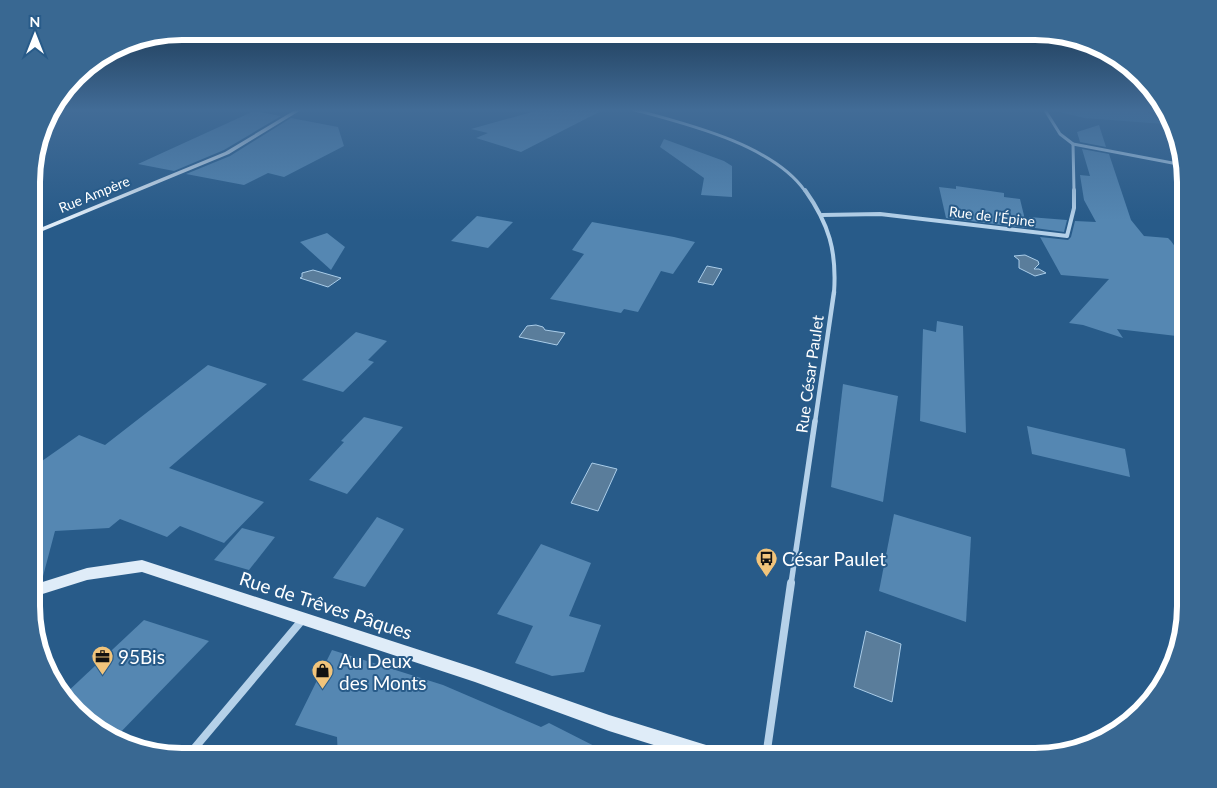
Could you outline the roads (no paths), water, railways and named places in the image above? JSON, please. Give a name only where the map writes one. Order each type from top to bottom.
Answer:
[{"type":"street","name":"Rue Ampère","points":[[40,231],[227,154],[239,147]]},
{"type":"street","name":"Rue César Paulet","points":[[746,147],[766,157],[798,182],[822,214],[832,243],[834,291],[767,748]]},
{"type":"street","name":"Rue de l'Épine","points":[[822,214],[880,214],[1067,236],[1074,208],[1074,147]]},
{"type":"street","points":[[1088,147],[1176,164]]},
{"type":"street","name":"Rue de Trêves Pâques","points":[[40,589],[87,574],[142,566],[475,675],[609,723],[692,748]]},
{"type":"street","points":[[196,748],[303,619]]},
{"type":"place","name":"César Paulet","points":[[766,577]]},
{"type":"place","name":"95Bis","points":[[102,675]]},
{"type":"place","name":"Au Deux des Monts","points":[[323,690]]}]
